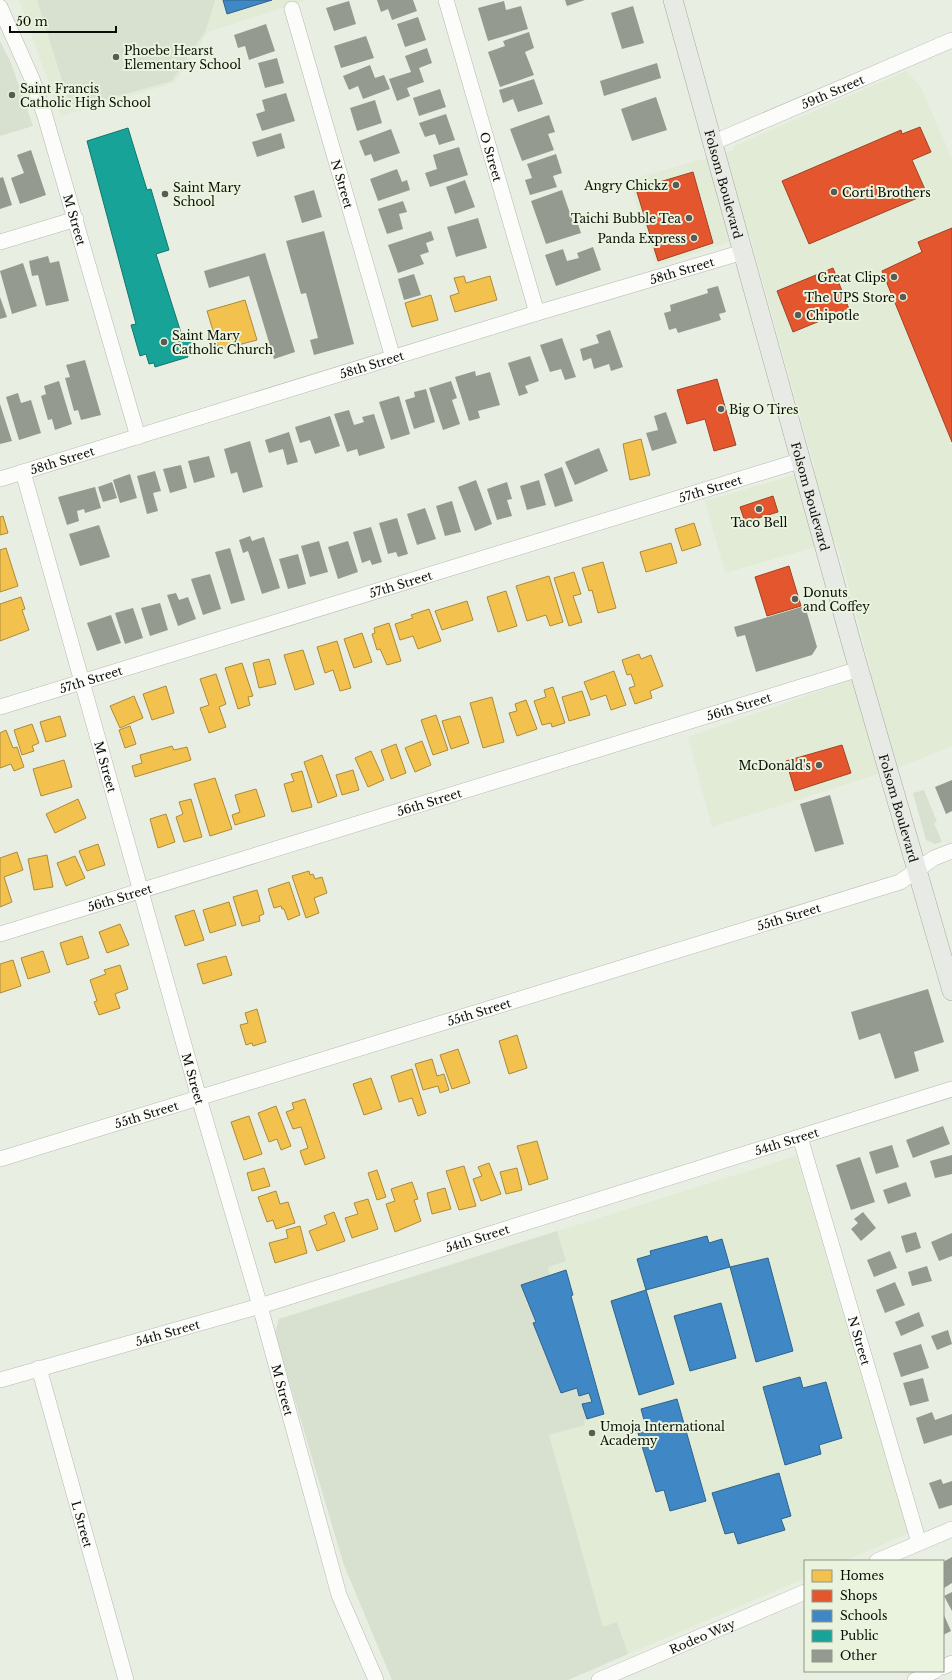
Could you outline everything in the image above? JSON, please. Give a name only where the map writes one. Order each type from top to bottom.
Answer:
[{"type":"main road","name":"Folsom Boulevard","points":[[672,0],[802,460],[859,670],[952,990]]},
{"type":"street","name":"O Street","points":[[446,0],[537,313]]},
{"type":"street","name":"M Street","points":[[0,7],[35,86],[76,219],[138,437]]},
{"type":"street","name":"N Street","points":[[292,9],[393,358]]},
{"type":"street","name":"59th Street","points":[[712,143],[952,40]]},
{"type":"street","points":[[0,242],[76,219]]},
{"type":"street","name":"58th Street","points":[[0,479],[537,313],[743,252]]},
{"type":"street","name":"57th Street","points":[[0,707],[802,460]]},
{"type":"street","name":"M Street","points":[[23,472],[199,1098],[260,1306],[339,1595],[376,1680]]},
{"type":"street","name":"56th Street","points":[[0,934],[859,670]]},
{"type":"street","name":"55th Street","points":[[0,1159],[900,882],[934,858],[952,851]]},
{"type":"street","name":"54th Street","points":[[0,1380],[260,1306],[952,1089]]},
{"type":"street","name":"N Street","points":[[800,1137],[919,1543]]},
{"type":"street","name":"L Street","points":[[39,1368],[126,1680]]},
{"type":"street","points":[[879,1560],[952,1529]]},
{"type":"street","name":"Rodeo Way","points":[[599,1680],[804,1592]]},
{"type":"street","points":[[915,1680],[933,1672]]},
{"type":"shaded area","name":"Phoebe Hearst Elementary School","points":[[19,0],[307,0],[208,32],[174,83],[61,116]]},
{"type":"shaded area","name":"Phoebe Hearst Elementary School","points":[[37,0],[215,0],[206,30],[172,81],[71,109]]},
{"type":"shaded area","name":"Saint Francis Catholic High School","points":[[0,41],[11,63],[33,126],[0,136]]},
{"type":"shaded area","points":[[906,71],[921,87],[952,159],[952,746],[900,767],[712,827],[688,737],[872,673],[836,541],[725,573],[705,501],[815,469],[750,235],[656,266],[629,180],[732,151],[735,146]]},
{"type":"shaded area","points":[[924,790],[937,822],[934,823],[942,842],[935,844],[926,840],[913,793]]},
{"type":"shaded area","name":"Umoja International Academy","points":[[796,1156],[909,1533],[846,1560],[804,1560],[804,1578],[568,1680],[392,1680],[344,1565],[275,1333],[279,1319]]},
{"type":"shaded area","points":[[557,1231],[566,1261],[548,1267],[550,1275],[521,1285],[536,1322],[533,1323],[561,1393],[577,1388],[579,1396],[589,1393],[592,1402],[582,1404],[587,1419],[584,1420],[585,1425],[549,1435],[603,1627],[617,1622],[628,1654],[568,1680],[392,1680],[344,1565],[275,1333],[279,1319]]},
{"type":"building: Homes","points":[[464,276],[466,283],[490,276],[497,300],[455,312],[450,296],[459,293],[454,278]]},
{"type":"building: Homes","points":[[431,295],[438,320],[412,327],[405,303]]},
{"type":"building: Homes","points":[[245,300],[257,340],[219,350],[207,311]]},
{"type":"building: Homes","points":[[641,439],[650,475],[630,480],[623,444]]},
{"type":"building: Homes","points":[[3,516],[8,533],[0,535],[0,517]]},
{"type":"building: Homes","points":[[694,523],[701,545],[682,551],[675,529]]},
{"type":"building: Homes","points":[[671,543],[677,563],[646,572],[640,552]]},
{"type":"building: Homes","points":[[6,548],[18,586],[0,592],[0,550]]},
{"type":"building: Homes","points":[[603,562],[616,608],[598,613],[592,590],[589,591],[582,568]]},
{"type":"building: Homes","points":[[574,572],[581,594],[573,596],[582,622],[569,626],[554,578]]},
{"type":"building: Homes","points":[[549,576],[563,622],[550,626],[546,615],[527,621],[516,586]]},
{"type":"building: Homes","points":[[506,591],[517,626],[498,632],[487,597]]},
{"type":"building: Homes","points":[[21,597],[25,609],[22,610],[29,630],[0,641],[0,604]]},
{"type":"building: Homes","points":[[467,601],[473,620],[442,630],[435,611]]},
{"type":"building: Homes","points":[[429,609],[441,641],[418,649],[413,636],[400,640],[395,624],[413,618],[411,615]]},
{"type":"building: Homes","points":[[389,623],[401,661],[387,665],[380,649],[377,650],[372,634],[375,633],[374,628]]},
{"type":"building: Homes","points":[[362,633],[372,662],[354,668],[344,639]]},
{"type":"building: Homes","points":[[337,641],[351,688],[340,691],[333,670],[325,673],[317,647]]},
{"type":"building: Homes","points":[[303,650],[314,684],[295,690],[284,655]]},
{"type":"building: Homes","points":[[639,654],[641,659],[651,655],[663,686],[650,691],[652,698],[635,704],[629,688],[635,686],[631,674],[627,675],[622,660]]},
{"type":"building: Homes","points":[[269,659],[276,684],[259,688],[253,663]]},
{"type":"building: Homes","points":[[242,663],[253,696],[248,697],[250,705],[238,709],[225,668]]},
{"type":"building: Homes","points":[[614,671],[626,705],[611,710],[606,695],[591,700],[584,682]]},
{"type":"building: Homes","points":[[216,674],[226,704],[219,707],[226,727],[209,733],[200,708],[209,705],[200,679]]},
{"type":"building: Homes","points":[[166,686],[174,713],[152,720],[143,694]]},
{"type":"building: Homes","points":[[553,687],[565,723],[552,727],[551,723],[542,725],[534,701],[546,697],[544,690]]},
{"type":"building: Homes","points":[[582,691],[590,715],[569,721],[562,697]]},
{"type":"building: Homes","points":[[134,696],[143,718],[120,728],[110,706]]},
{"type":"building: Homes","points":[[492,697],[504,742],[483,748],[470,703]]},
{"type":"building: Homes","points":[[526,700],[537,729],[517,736],[509,713],[517,711],[515,704]]},
{"type":"building: Homes","points":[[436,715],[448,750],[433,755],[421,720]]},
{"type":"building: Homes","points":[[60,716],[66,736],[46,742],[40,722]]},
{"type":"building: Homes","points":[[460,716],[469,743],[451,749],[442,721]]},
{"type":"building: Homes","points":[[32,724],[39,743],[32,746],[34,751],[22,755],[14,730]]},
{"type":"building: Homes","points":[[130,726],[136,744],[125,748],[119,730]]},
{"type":"building: Homes","points":[[6,730],[13,748],[17,747],[24,767],[14,771],[11,764],[0,768],[0,733]]},
{"type":"building: Homes","points":[[422,741],[431,765],[415,772],[405,748]]},
{"type":"building: Homes","points":[[396,744],[406,773],[391,779],[381,750]]},
{"type":"building: Homes","points":[[172,746],[174,750],[187,747],[191,760],[135,777],[132,766],[142,763],[140,755]]},
{"type":"building: Homes","points":[[371,751],[384,780],[368,787],[355,758]]},
{"type":"building: Homes","points":[[322,755],[337,796],[318,803],[304,762]]},
{"type":"building: Homes","points":[[64,760],[72,787],[41,796],[33,769]]},
{"type":"building: Homes","points":[[353,770],[359,790],[342,795],[336,775]]},
{"type":"building: Homes","points":[[302,771],[312,807],[292,812],[284,784],[294,781],[291,774]]},
{"type":"building: Homes","points":[[215,778],[232,829],[210,836],[194,784]]},
{"type":"building: Homes","points":[[256,789],[265,816],[235,825],[232,815],[240,812],[235,795]]},
{"type":"building: Homes","points":[[78,799],[86,818],[55,833],[46,814]]},
{"type":"building: Homes","points":[[191,799],[202,837],[184,842],[176,817],[183,814],[179,802]]},
{"type":"building: Homes","points":[[166,814],[175,842],[158,848],[150,819]]},
{"type":"building: Homes","points":[[98,844],[105,865],[87,871],[79,851]]},
{"type":"building: Homes","points":[[17,852],[23,870],[4,877],[12,902],[0,907],[0,858]]},
{"type":"building: Homes","points":[[47,855],[53,887],[34,890],[28,859]]},
{"type":"building: Homes","points":[[75,856],[85,878],[66,886],[57,863]]},
{"type":"building: Homes","points":[[309,871],[310,875],[313,874],[315,879],[322,877],[327,893],[314,898],[319,913],[306,918],[292,876]]},
{"type":"building: Homes","points":[[289,882],[300,915],[288,920],[284,909],[282,909],[281,906],[274,908],[268,889]]},
{"type":"building: Homes","points":[[257,890],[264,914],[259,916],[260,921],[242,926],[233,897]]},
{"type":"building: Homes","points":[[229,902],[236,925],[210,933],[203,910]]},
{"type":"building: Homes","points":[[194,910],[204,940],[185,946],[175,916]]},
{"type":"building: Homes","points":[[120,924],[129,945],[107,953],[99,932]]},
{"type":"building: Homes","points":[[82,936],[89,958],[67,965],[60,943]]},
{"type":"building: Homes","points":[[43,951],[50,972],[28,979],[21,958]]},
{"type":"building: Homes","points":[[226,956],[232,975],[203,984],[197,964]]},
{"type":"building: Homes","points":[[13,960],[21,986],[0,993],[0,964]]},
{"type":"building: Homes","points":[[120,965],[128,989],[115,994],[120,1008],[99,1015],[94,1002],[97,1001],[90,980],[106,974],[104,970]]},
{"type":"building: Homes","points":[[257,1009],[266,1042],[253,1046],[252,1043],[246,1045],[240,1025],[248,1023],[245,1013]]},
{"type":"building: Homes","points":[[517,1035],[527,1068],[509,1074],[499,1041]]},
{"type":"building: Homes","points":[[458,1049],[470,1083],[452,1089],[440,1055]]},
{"type":"building: Homes","points":[[432,1059],[437,1076],[444,1074],[449,1090],[440,1093],[438,1086],[423,1090],[415,1064]]},
{"type":"building: Homes","points":[[412,1069],[426,1113],[418,1116],[412,1098],[399,1102],[391,1076]]},
{"type":"building: Homes","points":[[371,1078],[382,1109],[364,1115],[353,1084]]},
{"type":"building: Homes","points":[[305,1099],[325,1158],[305,1165],[300,1151],[308,1148],[301,1127],[293,1129],[286,1112],[294,1109],[292,1103]]},
{"type":"building: Homes","points":[[276,1106],[291,1146],[281,1150],[277,1139],[269,1142],[258,1113]]},
{"type":"building: Homes","points":[[249,1116],[262,1154],[244,1160],[231,1122]]},
{"type":"building: Homes","points":[[537,1141],[548,1179],[529,1185],[517,1146]]},
{"type":"building: Homes","points":[[489,1163],[501,1194],[481,1201],[473,1179],[482,1176],[478,1167]]},
{"type":"building: Homes","points":[[464,1166],[476,1206],[459,1210],[446,1171]]},
{"type":"building: Homes","points":[[264,1168],[270,1186],[252,1191],[247,1173]]},
{"type":"building: Homes","points":[[517,1168],[522,1190],[506,1194],[500,1172]]},
{"type":"building: Homes","points":[[377,1170],[386,1197],[377,1200],[368,1173]]},
{"type":"building: Homes","points":[[412,1182],[418,1199],[414,1200],[421,1221],[395,1232],[386,1204],[395,1201],[391,1189]]},
{"type":"building: Homes","points":[[445,1188],[451,1209],[432,1214],[427,1193]]},
{"type":"building: Homes","points":[[276,1191],[280,1204],[288,1202],[295,1223],[276,1229],[273,1220],[267,1222],[258,1197]]},
{"type":"building: Homes","points":[[368,1199],[378,1229],[352,1238],[345,1218],[358,1214],[354,1203]]},
{"type":"building: Homes","points":[[334,1212],[345,1241],[317,1251],[309,1231],[327,1224],[324,1216]]},
{"type":"building: Homes","points":[[300,1226],[307,1253],[275,1263],[269,1243],[288,1238],[286,1230]]},
{"type":"building: Shops","points":[[920,127],[931,152],[912,160],[927,194],[809,244],[782,181],[901,130],[902,134]]},
{"type":"building: Shops","points":[[693,172],[713,243],[658,261],[636,189]]},
{"type":"building: Shops","points":[[952,228],[952,442],[882,271],[922,252],[918,242]]},
{"type":"building: Shops","points":[[833,268],[849,309],[793,332],[777,291]]},
{"type":"building: Shops","points":[[717,379],[736,445],[714,451],[705,419],[687,424],[677,390]]},
{"type":"building: Shops","name":"Taco Bell","points":[[773,496],[778,512],[745,522],[740,507]]},
{"type":"building: Shops","points":[[789,566],[801,606],[767,616],[755,577]]},
{"type":"building: Shops","points":[[842,745],[851,773],[795,791],[786,761]]},
{"type":"building: Schools","points":[[223,0],[272,0],[227,14]]},
{"type":"building: Schools","points":[[707,1236],[709,1243],[722,1239],[730,1267],[646,1290],[637,1259],[651,1255],[650,1251]]},
{"type":"building: Schools","points":[[768,1258],[793,1351],[756,1362],[730,1267]]},
{"type":"building: Schools","points":[[566,1270],[573,1295],[571,1296],[604,1414],[587,1419],[582,1404],[592,1402],[589,1393],[579,1396],[577,1388],[561,1393],[533,1323],[536,1322],[521,1285]]},
{"type":"building: Schools","points":[[646,1290],[674,1384],[639,1395],[611,1301]]},
{"type":"building: Schools","points":[[721,1303],[736,1358],[690,1371],[674,1316]]},
{"type":"building: Schools","points":[[800,1377],[803,1388],[826,1382],[842,1438],[819,1445],[821,1454],[785,1465],[763,1387]]},
{"type":"building: Schools","points":[[677,1399],[706,1501],[670,1511],[664,1490],[656,1492],[638,1433],[647,1431],[641,1409]]},
{"type":"building: Schools","points":[[779,1473],[791,1516],[781,1519],[785,1530],[738,1544],[734,1532],[725,1534],[712,1493]]},
{"type":"building: Public","points":[[128,128],[147,190],[151,189],[169,250],[156,254],[182,336],[191,334],[196,351],[187,354],[188,357],[155,367],[154,363],[149,364],[146,354],[140,356],[131,325],[136,324],[87,141]]},
{"type":"building: Other","points":[[377,0],[413,0],[417,11],[392,20],[388,9],[381,12]]},
{"type":"building: Other","points":[[565,0],[585,0],[567,6]]},
{"type":"building: Other","points":[[349,1],[356,24],[334,31],[326,8]]},
{"type":"building: Other","points":[[504,1],[506,10],[521,6],[528,29],[488,41],[478,8]]},
{"type":"building: Other","points":[[633,6],[644,43],[622,49],[611,13]]},
{"type":"building: Other","points":[[418,17],[426,40],[405,47],[397,24]]},
{"type":"building: Other","points":[[266,24],[275,51],[249,60],[245,46],[238,48],[234,35]]},
{"type":"building: Other","points":[[529,32],[534,48],[525,52],[534,75],[500,87],[488,52],[505,46],[503,41]]},
{"type":"building: Other","points":[[366,36],[374,58],[341,68],[334,46]]},
{"type":"building: Other","points":[[427,48],[432,63],[419,68],[424,82],[407,88],[410,96],[397,101],[389,79],[411,72],[405,56]]},
{"type":"building: Other","points":[[277,58],[284,83],[265,88],[258,63]]},
{"type":"building: Other","points":[[657,63],[661,78],[604,96],[600,81]]},
{"type":"building: Other","points":[[370,65],[375,78],[384,75],[390,89],[363,99],[358,86],[349,90],[343,76]]},
{"type":"building: Other","points":[[534,79],[543,104],[518,112],[513,99],[503,103],[499,90]]},
{"type":"building: Other","points":[[440,89],[446,107],[419,116],[413,98]]},
{"type":"building: Other","points":[[286,93],[295,121],[262,131],[256,114],[265,111],[262,100]]},
{"type":"building: Other","points":[[656,97],[667,130],[632,141],[621,109]]},
{"type":"building: Other","points":[[375,100],[382,123],[357,131],[350,108]]},
{"type":"building: Other","points":[[446,114],[455,140],[439,145],[435,134],[425,137],[419,123]]},
{"type":"building: Other","points":[[549,115],[555,132],[548,134],[554,150],[522,161],[510,129]]},
{"type":"building: Other","points":[[391,129],[400,153],[374,162],[371,154],[365,156],[359,141]]},
{"type":"building: Other","points":[[281,133],[285,148],[257,157],[252,142]]},
{"type":"building: Other","points":[[459,147],[468,175],[430,187],[425,173],[437,169],[433,155]]},
{"type":"building: Other","points":[[31,150],[46,195],[20,204],[11,178],[24,173],[17,155]]},
{"type":"building: Other","points":[[556,154],[562,173],[553,176],[557,187],[530,195],[525,180],[532,178],[527,164]]},
{"type":"building: Other","points":[[397,169],[402,182],[407,180],[410,190],[378,201],[370,179]]},
{"type":"building: Other","points":[[3,177],[12,205],[0,209],[0,178]]},
{"type":"building: Other","points":[[465,180],[475,207],[455,214],[446,187]]},
{"type":"building: Other","points":[[314,190],[322,217],[302,223],[294,196]]},
{"type":"building: Other","points":[[562,190],[573,222],[577,221],[581,233],[546,244],[531,201]]},
{"type":"building: Other","points":[[403,201],[407,212],[399,214],[403,229],[387,234],[378,209]]},
{"type":"building: Other","points":[[478,218],[487,248],[456,257],[447,227]]},
{"type":"building: Other","points":[[324,231],[354,344],[314,355],[310,340],[318,338],[306,293],[301,294],[286,241]]},
{"type":"building: Other","points":[[431,231],[434,240],[426,243],[429,252],[420,255],[424,264],[398,273],[388,245]]},
{"type":"building: Other","points":[[593,247],[601,270],[556,286],[545,255],[563,249],[567,261],[579,258],[577,253]]},
{"type":"building: Other","points":[[265,253],[295,352],[274,359],[249,276],[209,288],[204,271]]},
{"type":"building: Other","points":[[48,256],[50,263],[59,261],[69,301],[46,306],[38,275],[32,276],[29,261]]},
{"type":"building: Other","points":[[23,263],[37,306],[12,314],[0,271]]},
{"type":"building: Other","points":[[414,274],[421,295],[404,300],[398,279]]},
{"type":"building: Other","points":[[718,286],[726,312],[719,314],[721,320],[678,333],[676,328],[669,330],[664,313],[671,311],[670,305],[708,293],[707,289]]},
{"type":"building: Other","points":[[0,297],[7,317],[0,319]]},
{"type":"building: Other","points":[[610,330],[623,367],[611,371],[609,364],[594,369],[591,358],[583,361],[580,349],[599,343],[596,335]]},
{"type":"building: Other","points":[[562,338],[576,377],[565,380],[561,369],[550,372],[540,345]]},
{"type":"building: Other","points":[[530,356],[539,381],[525,386],[528,393],[519,396],[508,363]]},
{"type":"building: Other","points":[[85,360],[101,415],[81,420],[78,410],[74,411],[65,378],[70,377],[66,365]]},
{"type":"building: Other","points":[[475,371],[476,376],[490,372],[500,405],[478,411],[480,418],[469,421],[455,377]]},
{"type":"building: Other","points":[[59,381],[72,424],[55,430],[52,419],[48,420],[41,396],[46,394],[44,386]]},
{"type":"building: Other","points":[[451,381],[457,398],[452,400],[460,424],[443,430],[429,388]]},
{"type":"building: Other","points":[[426,389],[435,422],[414,429],[405,400],[415,397],[414,392]]},
{"type":"building: Other","points":[[18,393],[21,403],[31,400],[41,433],[19,440],[6,397]]},
{"type":"building: Other","points":[[399,396],[410,434],[391,440],[379,402]]},
{"type":"building: Other","points":[[0,404],[12,441],[0,444]]},
{"type":"building: Other","points":[[349,410],[354,425],[364,422],[362,417],[374,414],[385,448],[359,456],[357,449],[347,452],[334,414]]},
{"type":"building: Other","points":[[666,412],[677,443],[652,451],[646,433],[658,430],[654,416]]},
{"type":"building: Other","points":[[330,416],[340,446],[315,454],[310,440],[300,443],[295,427]]},
{"type":"building: Other","points":[[289,432],[298,462],[287,465],[283,449],[269,453],[265,440]]},
{"type":"building: Other","points":[[250,441],[263,487],[243,493],[237,472],[231,474],[224,449]]},
{"type":"building: Other","points":[[599,448],[608,471],[575,485],[565,462]]},
{"type":"building: Other","points":[[209,456],[215,477],[194,483],[188,461]]},
{"type":"building: Other","points":[[181,465],[187,488],[170,493],[163,469]]},
{"type":"building: Other","points":[[562,467],[573,501],[555,507],[544,474]]},
{"type":"building: Other","points":[[155,471],[161,491],[153,493],[158,511],[147,514],[137,476]]},
{"type":"building: Other","points":[[130,474],[137,498],[120,503],[113,480]]},
{"type":"building: Other","points":[[476,480],[492,524],[475,531],[458,487]]},
{"type":"building: Other","points":[[539,480],[546,505],[527,510],[520,486]]},
{"type":"building: Other","points":[[112,482],[117,498],[103,502],[98,487]]},
{"type":"building: Other","points":[[507,482],[512,499],[507,500],[512,516],[497,520],[487,489]]},
{"type":"building: Other","points":[[95,487],[101,508],[85,513],[84,509],[77,511],[79,521],[67,525],[58,497]]},
{"type":"building: Other","points":[[452,501],[461,532],[445,536],[436,506]]},
{"type":"building: Other","points":[[425,508],[436,539],[417,545],[407,514]]},
{"type":"building: Other","points":[[397,518],[408,554],[398,557],[396,552],[388,554],[379,523]]},
{"type":"building: Other","points":[[99,525],[110,557],[80,566],[69,534]]},
{"type":"building: Other","points":[[371,527],[382,562],[372,565],[370,560],[362,563],[353,532]]},
{"type":"building: Other","points":[[250,536],[252,541],[264,537],[280,588],[262,594],[248,551],[243,553],[239,540]]},
{"type":"building: Other","points":[[319,541],[328,572],[310,577],[301,546]]},
{"type":"building: Other","points":[[348,541],[358,572],[338,579],[328,547]]},
{"type":"building: Other","points":[[230,548],[245,600],[231,604],[215,552]]},
{"type":"building: Other","points":[[298,554],[306,584],[288,589],[279,559]]},
{"type":"building: Other","points":[[210,574],[221,609],[203,615],[191,579]]},
{"type":"building: Other","points":[[176,593],[179,600],[188,597],[196,619],[178,626],[167,595]]},
{"type":"building: Other","points":[[160,603],[168,630],[150,636],[141,608]]},
{"type":"building: Other","points":[[805,606],[817,647],[812,655],[756,672],[745,635],[737,637],[734,627]]},
{"type":"building: Other","points":[[133,608],[143,638],[125,644],[115,613]]},
{"type":"building: Other","points":[[111,615],[121,643],[97,651],[87,623]]},
{"type":"building: Other","points":[[952,780],[952,811],[946,814],[935,787]]},
{"type":"building: Other","points":[[830,795],[844,844],[815,852],[800,804]]},
{"type":"building: Other","points":[[928,989],[944,1042],[914,1052],[919,1071],[895,1079],[880,1033],[859,1040],[851,1012]]},
{"type":"building: Other","points":[[943,1126],[950,1144],[913,1158],[906,1140]]},
{"type":"building: Other","points":[[892,1145],[899,1167],[876,1174],[869,1152]]},
{"type":"building: Other","points":[[952,1155],[952,1174],[935,1178],[930,1161]]},
{"type":"building: Other","points":[[860,1157],[875,1202],[851,1210],[836,1165]]},
{"type":"building: Other","points":[[906,1182],[911,1196],[888,1204],[883,1190]]},
{"type":"building: Other","points":[[863,1212],[876,1228],[861,1241],[851,1229],[858,1223],[854,1219]]},
{"type":"building: Other","points":[[916,1232],[921,1248],[906,1253],[901,1236]]},
{"type":"building: Other","points":[[952,1233],[952,1256],[939,1261],[931,1242]]},
{"type":"building: Other","points":[[890,1251],[897,1268],[874,1277],[867,1260]]},
{"type":"building: Other","points":[[927,1266],[932,1281],[912,1286],[908,1272]]},
{"type":"building: Other","points":[[895,1282],[905,1305],[885,1313],[876,1290]]},
{"type":"building: Other","points":[[919,1312],[924,1326],[901,1336],[895,1322]]},
{"type":"building: Other","points":[[948,1330],[952,1344],[937,1350],[931,1336]]},
{"type":"building: Other","points":[[921,1344],[929,1368],[901,1377],[893,1353]]},
{"type":"building: Other","points":[[923,1378],[929,1401],[910,1406],[903,1383]]},
{"type":"building: Other","points":[[932,1412],[935,1420],[952,1414],[952,1435],[924,1444],[916,1418]]},
{"type":"building: Other","points":[[941,1479],[943,1484],[952,1481],[952,1505],[939,1509],[929,1483]]},
{"type":"building: Other","points":[[952,1557],[952,1583],[944,1588],[944,1561]]},
{"type":"building: Other","points":[[952,1592],[952,1611],[944,1596]]},
{"type":"building: Other","points":[[944,1615],[951,1631],[944,1634]]},
{"type":"place","name":"Phoebe Hearst Elementary School","points":[[116,57]]},
{"type":"place","name":"Saint Francis Catholic High School","points":[[12,95]]},
{"type":"place","name":"Angry Chickz","points":[[676,185]]},
{"type":"place","name":"Corti Brothers","points":[[834,192]]},
{"type":"place","name":"Saint Mary School","points":[[165,194]]},
{"type":"place","name":"Taichi Bubble Tea","points":[[689,218]]},
{"type":"place","name":"Panda Express","points":[[694,238]]},
{"type":"place","name":"Great Clips","points":[[894,277]]},
{"type":"place","name":"The UPS Store","points":[[903,297]]},
{"type":"place","name":"Chipotle","points":[[798,315]]},
{"type":"place","name":"Saint Mary Catholic Church","points":[[164,342]]},
{"type":"place","name":"Big O Tires","points":[[721,409]]},
{"type":"place","name":"Taco Bell","points":[[759,509]]},
{"type":"place","name":"Donuts and Coffey","points":[[795,599]]},
{"type":"place","name":"McDonald's","points":[[819,765]]},
{"type":"place","name":"Umoja International Academy","points":[[592,1433]]}]
